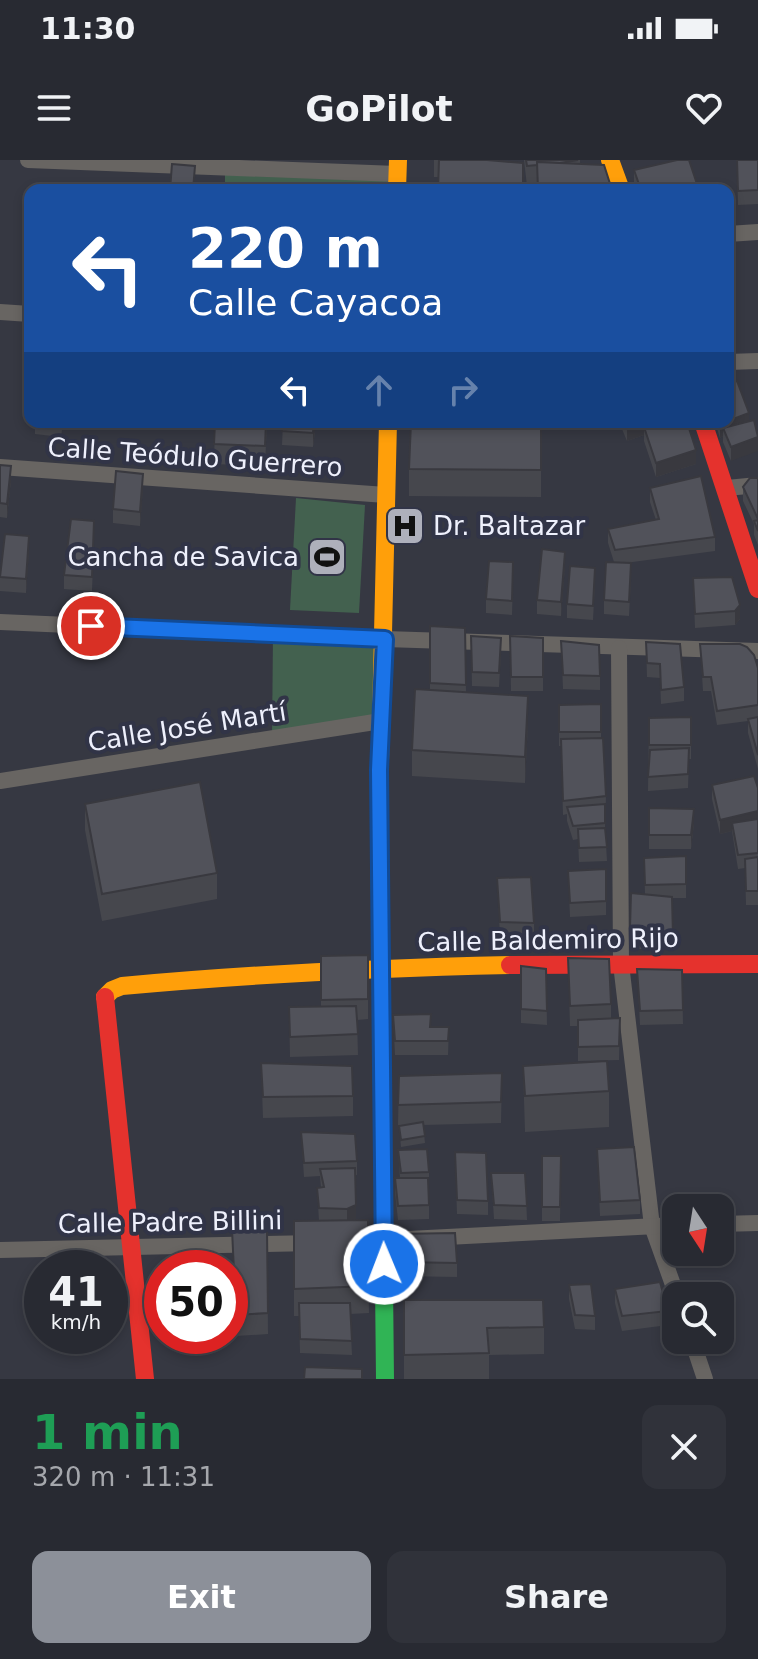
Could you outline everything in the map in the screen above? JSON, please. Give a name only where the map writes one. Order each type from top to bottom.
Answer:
[{"type":"main road","points":[[610,160],[619,184]]},
{"type":"main road","points":[[385,1379],[379,770],[385,639],[388,428]]},
{"type":"main road","points":[[705,428],[758,589]]},
{"type":"main road","name":"Calle Baldemiro Rijo","points":[[130,1246],[104,998],[112,990],[137,984],[209,977],[382,968],[758,964]]},
{"type":"main road","points":[[130,1246],[145,1379]]},
{"type":"street","points":[[28,160],[397,175]]},
{"type":"street","points":[[734,234],[758,232]]},
{"type":"street","points":[[0,312],[24,314]]},
{"type":"street","points":[[734,362],[758,361]]},
{"type":"street","name":"Calle Teódulo Guerrero","points":[[0,467],[386,495]]},
{"type":"street","points":[[727,488],[758,485]]},
{"type":"street","points":[[0,622],[758,651]]},
{"type":"street","points":[[619,648],[621,964],[652,1226],[672,1282]]},
{"type":"street","name":"Calle José Martí","points":[[0,781],[381,721]]},
{"type":"street","points":[[734,1224],[758,1223]]},
{"type":"street","name":"Calle Padre Billini","points":[[0,1250],[383,1242],[662,1226]]},
{"type":"street","points":[[697,1354],[705,1379]]},
{"type":"green space","points":[[225,168],[397,174],[397,184],[225,184]]},
{"type":"green space","name":"Cancha de Savica","points":[[296,498],[365,505],[359,613],[290,610]]},
{"type":"green space","points":[[273,634],[385,639],[381,721],[272,738]]},
{"type":"building","points":[[439,160],[523,163],[523,184],[438,184]]},
{"type":"building","points":[[526,160],[578,160],[537,162],[537,165],[527,166]]},
{"type":"building","points":[[689,160],[697,184],[639,184],[634,170]]},
{"type":"building","points":[[737,160],[758,160],[758,190],[738,191]]},
{"type":"building","points":[[537,162],[604,165],[610,184],[538,184]]},
{"type":"building","points":[[172,164],[195,166],[194,184],[170,184]]},
{"type":"building","points":[[737,381],[749,413],[734,419],[734,382]]},
{"type":"building","points":[[754,420],[758,437],[731,447],[723,428],[734,428],[734,425]]},
{"type":"building","points":[[215,428],[266,428],[265,446],[214,444]]},
{"type":"building","points":[[282,428],[313,428],[313,433],[282,431]]},
{"type":"building","points":[[411,428],[541,428],[541,470],[409,469]]},
{"type":"building","points":[[644,428],[689,428],[696,450],[656,463]]},
{"type":"building","points":[[0,465],[11,466],[7,504],[0,503]]},
{"type":"building","points":[[116,471],[143,474],[140,512],[113,509]]},
{"type":"building","points":[[701,476],[715,537],[615,550],[608,529],[659,519],[650,488]]},
{"type":"building","points":[[750,478],[758,478],[758,519],[743,487]]},
{"type":"building","points":[[71,519],[94,521],[92,577],[64,575]]},
{"type":"building","points":[[5,534],[29,536],[26,579],[0,577]]},
{"type":"building","points":[[542,549],[565,552],[561,602],[537,600]]},
{"type":"building","points":[[489,561],[513,562],[512,601],[486,599]]},
{"type":"building","points":[[606,562],[631,563],[629,602],[604,600]]},
{"type":"building","points":[[570,566],[595,568],[593,606],[567,604]]},
{"type":"building","points":[[732,577],[740,605],[735,611],[695,614],[693,578]]},
{"type":"building","points":[[430,626],[465,628],[466,685],[430,683]]},
{"type":"building","points":[[471,636],[501,638],[499,673],[472,672]]},
{"type":"building","points":[[510,636],[543,638],[543,677],[511,677]]},
{"type":"building","points":[[561,641],[599,645],[600,676],[563,675]]},
{"type":"building","points":[[646,642],[680,644],[684,687],[661,690],[660,664],[647,663]]},
{"type":"building","points":[[700,644],[740,644],[747,647],[754,655],[758,668],[758,705],[717,711],[711,677],[703,677]]},
{"type":"building","points":[[415,689],[528,696],[525,757],[412,750]]},
{"type":"building","points":[[601,704],[601,732],[559,732],[559,705]]},
{"type":"building","points":[[691,717],[691,745],[649,745],[649,718]]},
{"type":"building","points":[[758,717],[758,755],[748,719]]},
{"type":"building","points":[[603,738],[606,796],[563,801],[561,739]]},
{"type":"building","points":[[689,748],[688,774],[648,777],[650,750]]},
{"type":"building","points":[[754,776],[758,788],[758,811],[720,820],[712,785]]},
{"type":"building","points":[[200,782],[217,873],[102,894],[85,804]]},
{"type":"building","points":[[605,804],[605,823],[573,826],[567,807]]},
{"type":"building","points":[[649,808],[694,809],[691,835],[649,835]]},
{"type":"building","points":[[758,819],[758,853],[738,855],[732,823]]},
{"type":"building","points":[[605,828],[607,847],[579,848],[578,829]]},
{"type":"building","points":[[686,856],[686,884],[645,885],[644,858]]},
{"type":"building","points":[[758,857],[758,891],[746,891],[745,859]]},
{"type":"building","points":[[606,869],[606,901],[570,903],[568,871]]},
{"type":"building","points":[[531,877],[534,923],[500,922],[497,878]]},
{"type":"building","points":[[631,893],[672,897],[673,935],[634,935],[630,928]]},
{"type":"building","points":[[368,955],[368,999],[321,1000],[321,956]]},
{"type":"building","points":[[568,958],[609,959],[611,1004],[570,1006]]},
{"type":"building","points":[[521,966],[546,969],[547,1011],[521,1009]]},
{"type":"building","points":[[637,969],[682,970],[683,1010],[640,1011]]},
{"type":"building","points":[[356,1006],[358,1034],[290,1037],[289,1007]]},
{"type":"building","points":[[431,1014],[430,1027],[449,1027],[448,1041],[395,1041],[393,1015]]},
{"type":"building","points":[[620,1018],[619,1046],[578,1047],[578,1020]]},
{"type":"building","points":[[607,1061],[609,1091],[525,1096],[523,1066]]},
{"type":"building","points":[[261,1063],[352,1066],[353,1096],[263,1097]]},
{"type":"building","points":[[502,1073],[501,1102],[398,1105],[399,1076]]},
{"type":"building","points":[[423,1122],[425,1136],[401,1140],[399,1126]]},
{"type":"building","points":[[301,1132],[355,1134],[357,1161],[304,1163]]},
{"type":"building","points":[[634,1147],[640,1200],[600,1202],[597,1149]]},
{"type":"building","points":[[427,1149],[429,1172],[401,1173],[398,1150]]},
{"type":"building","points":[[455,1152],[486,1153],[488,1201],[457,1200]]},
{"type":"building","points":[[542,1156],[561,1156],[560,1207],[542,1207]]},
{"type":"building","points":[[355,1168],[356,1205],[347,1209],[319,1208],[317,1188],[324,1187],[320,1169]]},
{"type":"building","points":[[491,1173],[525,1173],[527,1206],[494,1205]]},
{"type":"building","points":[[395,1178],[428,1178],[429,1205],[398,1206]]},
{"type":"building","points":[[368,1220],[369,1286],[294,1289],[294,1221]]},
{"type":"building","points":[[232,1229],[267,1231],[268,1313],[248,1314],[248,1250],[233,1250]]},
{"type":"building","points":[[455,1233],[457,1263],[399,1262],[396,1234]]},
{"type":"building","points":[[660,1282],[662,1312],[622,1316],[615,1289]]},
{"type":"building","points":[[591,1284],[595,1316],[575,1315],[569,1285]]},
{"type":"building","points":[[404,1300],[543,1300],[544,1327],[487,1328],[489,1353],[404,1355]]},
{"type":"building","points":[[299,1303],[350,1303],[352,1341],[300,1339]]},
{"type":"building","points":[[305,1367],[362,1369],[362,1379],[304,1379]]},
{"type":"traffic: fast","points":[[379,802],[385,1379]]},
{"type":"traffic: slow","points":[[397,184],[398,160]]},
{"type":"traffic: slow","points":[[610,160],[619,184]]},
{"type":"traffic: slow","points":[[379,802],[388,428]]},
{"type":"traffic: slow","points":[[105,997],[122,986],[170,982],[316,972],[510,965]]},
{"type":"traffic: jam","points":[[705,428],[758,589]]},
{"type":"traffic: jam","points":[[510,965],[758,964]]},
{"type":"traffic: jam","points":[[105,997],[145,1379]]},
{"type":"place","name":"Dr. Baltazar","points":[[405,526]]},
{"type":"place","name":"Cancha de Savica","points":[[327,557]]},
{"type":"route","points":[[91,626],[385,639],[379,770],[384,1264]]}]
